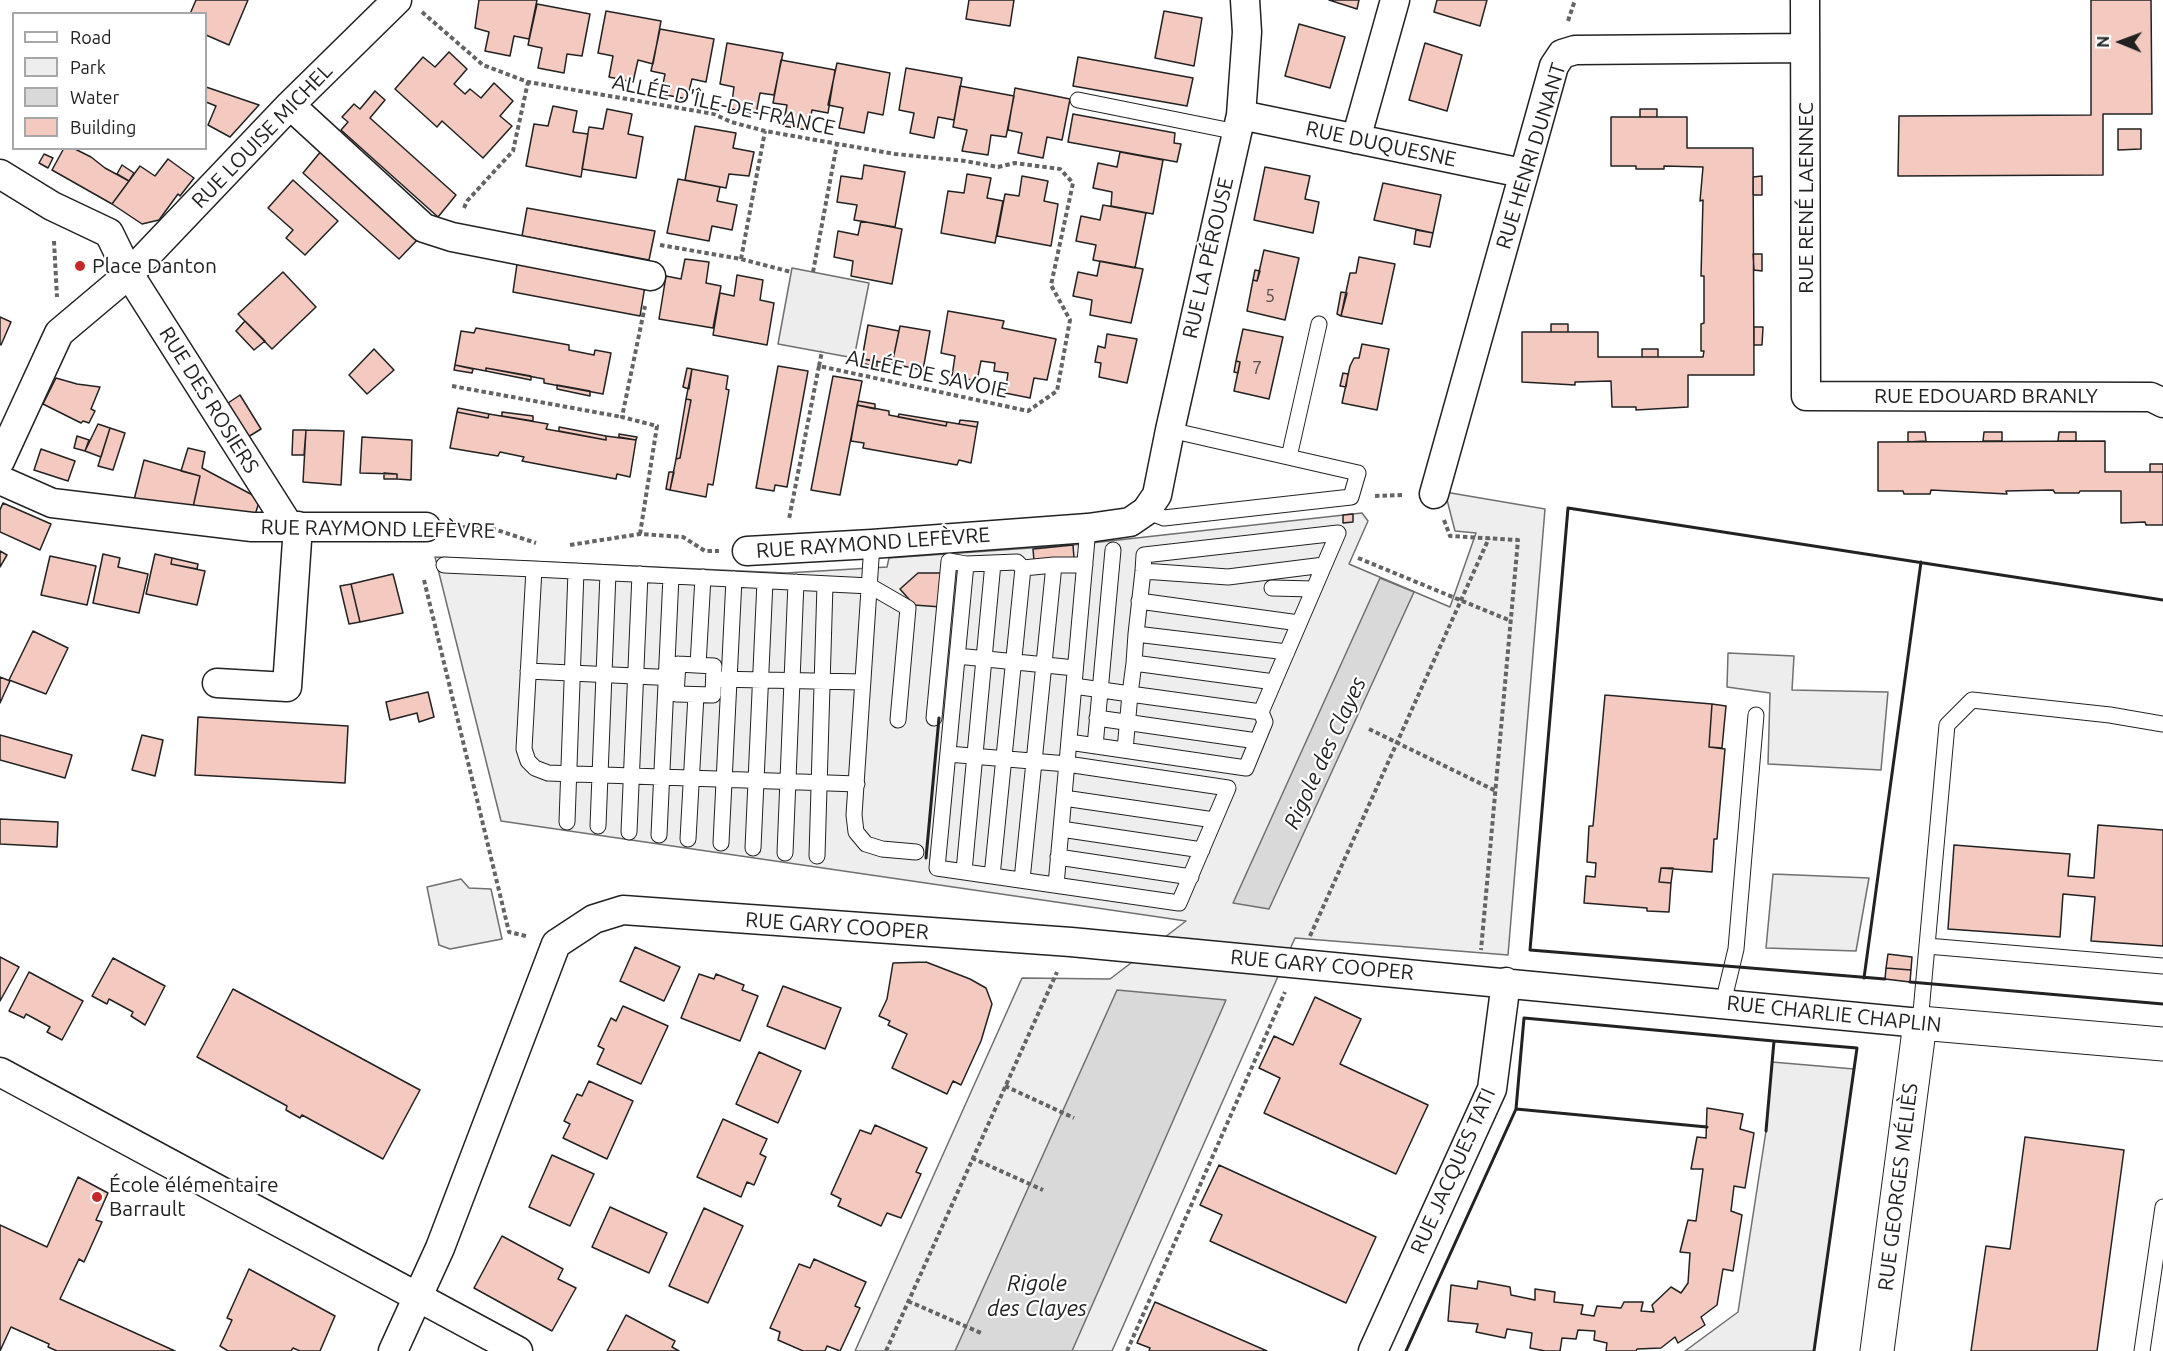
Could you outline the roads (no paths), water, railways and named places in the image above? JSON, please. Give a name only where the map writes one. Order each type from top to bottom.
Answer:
[{"type":"street","name":"RUE LA PÉROUSE","points":[[1146,511],[1157,495],[1239,124],[1247,32],[1245,0]]},
{"type":"street","points":[[1356,139],[1395,0]]},
{"type":"street","name":"RUE RENÉ LAENNEC","points":[[1805,0],[1806,396]]},
{"type":"street","name":"RUE LOUISE MICHEL","points":[[0,461],[58,333],[129,274],[290,105],[407,4]]},
{"type":"street","name":"RUE HENRI DUNANT","points":[[1434,494],[1522,173],[1554,66],[1562,54],[1575,50],[1805,48]]},
{"type":"street","points":[[290,105],[424,228],[452,237],[651,276]]},
{"type":"street","name":"RUE DUQUESNE","points":[[1239,124],[1356,139],[1522,173]]},
{"type":"street","name":"RUE DES ROSIERS","points":[[0,174],[52,206],[109,233],[129,274],[293,526]]},
{"type":"street","name":"RUE EDOUARD BRANLY","points":[[1806,396],[2151,396],[2163,403]]},
{"type":"street","name":"RUE RAYMOND LEFÈVRE","points":[[0,480],[52,503],[252,527],[426,527]]},
{"type":"street","name":"RUE RAYMOND LEFÈVRE","points":[[747,551],[1089,528],[1130,522],[1146,511]]},
{"type":"street","points":[[217,683],[287,687],[293,526]]},
{"type":"street","name":"RUE GARY COOPER","points":[[417,1298],[440,1248],[556,944],[594,919],[623,910],[1071,942],[1492,981]]},
{"type":"street","name":"RUE CHARLIE CHAPLIN","points":[[1492,981],[1920,1023],[2163,1044]]},
{"type":"street","name":"RUE JACQUES TATI","points":[[1373,1351],[1491,1089],[1492,981]]},
{"type":"street","name":"RUE GEORGES MÉLIÈS","points":[[1877,1351],[1920,1023]]},
{"type":"street","points":[[0,1072],[518,1351]]},
{"type":"street","points":[[393,1351],[417,1298]]},
{"type":"lane","points":[[1078,100],[1239,124]]},
{"type":"lane","points":[[1289,458],[1319,324]]},
{"type":"lane","points":[[1146,511],[1164,518],[1351,496],[1358,473],[1170,430]]},
{"type":"lane","points":[[1056,885],[1089,528]]},
{"type":"lane","points":[[1069,742],[1246,768],[1265,722],[1261,712],[1338,533],[1144,555],[1125,750]]},
{"type":"lane","points":[[872,544],[854,815],[856,832],[866,844],[882,849],[916,852]]},
{"type":"lane","points":[[1095,746],[1113,550]]},
{"type":"lane","points":[[934,718],[949,561],[966,564],[1017,562],[1023,568]]},
{"type":"lane","points":[[964,871],[993,563]]},
{"type":"lane","points":[[948,754],[1067,764],[1228,788],[1179,903],[937,868],[966,564]]},
{"type":"lane","points":[[444,565],[870,586],[908,608],[898,720]]},
{"type":"lane","points":[[1022,880],[1054,565]]},
{"type":"lane","points":[[1023,568],[1085,565]]},
{"type":"lane","points":[[1143,571],[1228,578],[1324,565]]},
{"type":"lane","points":[[992,876],[1023,568]]},
{"type":"lane","points":[[534,569],[524,749],[528,760],[535,768],[548,773],[857,784]]},
{"type":"lane","points":[[567,822],[576,571]]},
{"type":"lane","points":[[598,826],[608,573]]},
{"type":"lane","points":[[629,832],[640,574]]},
{"type":"lane","points":[[659,835],[671,678],[671,576]]},
{"type":"lane","points":[[698,665],[702,577]]},
{"type":"lane","points":[[721,843],[724,779],[721,679],[734,579]]},
{"type":"lane","points":[[753,848],[765,581]]},
{"type":"lane","points":[[784,853],[796,582]]},
{"type":"lane","points":[[817,856],[825,584]]},
{"type":"lane","points":[[1272,588],[1314,590]]},
{"type":"lane","points":[[1139,601],[1299,623]]},
{"type":"lane","points":[[1136,634],[1287,652]]},
{"type":"lane","points":[[957,656],[1075,668]]},
{"type":"lane","points":[[1134,663],[1274,682]]},
{"type":"lane","points":[[678,664],[714,666],[721,679],[713,696],[676,694],[671,678],[678,664]]},
{"type":"lane","points":[[528,672],[671,678]]},
{"type":"lane","points":[[721,679],[863,682]]},
{"type":"lane","points":[[1074,686],[1261,712]]},
{"type":"lane","points":[[688,839],[696,695]]},
{"type":"lane","points":[[1920,1023],[1947,725],[1972,700],[2110,715],[2163,724]]},
{"type":"lane","points":[[1723,1003],[1736,949],[1756,716]]},
{"type":"lane","points":[[1097,718],[1257,741]]},
{"type":"lane","points":[[1064,798],[1214,820]]},
{"type":"lane","points":[[1061,829],[1202,850]]},
{"type":"lane","points":[[1058,857],[1191,877]]},
{"type":"lane","points":[[1927,946],[2163,966]]},
{"type":"lane","points":[[2142,1351],[2163,1207]]},
{"type":"water","name":"Rigole des Clayes","points":[[1380,578],[1414,592],[1269,909],[1233,903]]},
{"type":"water","name":"Rigole des Clayes","points":[[1117,990],[1226,1000],[1072,1351],[955,1351]]},
{"type":"place","name":"Place Danton","points":[[80,266]]},
{"type":"place","name":"École élémentaire Barrault","points":[[97,1197]]}]
